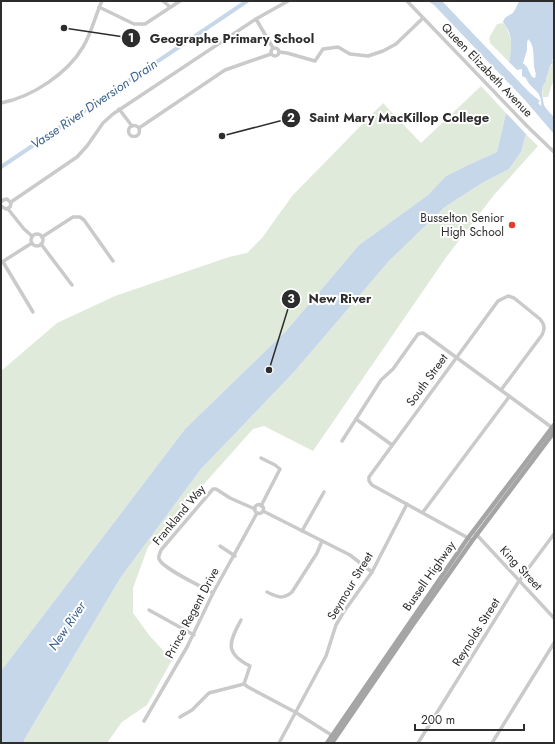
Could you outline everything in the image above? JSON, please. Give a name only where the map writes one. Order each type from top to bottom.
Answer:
[{"type":"main road","name":"Bussell Highway","points":[[327,743],[334,736],[470,540],[554,429]]},
{"type":"main road","name":"Bussell Highway","points":[[332,743],[334,736]]},
{"type":"street","points":[[1,103],[15,100],[30,93],[59,74],[70,63],[84,45],[102,1]]},
{"type":"street","points":[[163,1],[170,8]]},
{"type":"street","points":[[99,8],[134,24],[144,24],[180,1]]},
{"type":"street","points":[[8,209],[11,202],[77,156],[87,146],[103,123],[119,109],[256,19],[288,1]]},
{"type":"street","name":"Queen Elizabeth Avenue","points":[[407,1],[554,152]]},
{"type":"street","points":[[256,19],[273,48],[277,48],[279,52],[315,61],[323,49],[338,47],[350,54],[368,56],[383,51],[396,44],[423,18]]},
{"type":"street","points":[[271,54],[273,48]]},
{"type":"street","points":[[132,126],[129,132],[133,136],[138,135],[139,128],[225,70],[271,54],[275,56],[279,52]]},
{"type":"street","points":[[119,109],[132,126],[139,128]]},
{"type":"street","points":[[1,202],[6,199],[11,202]]},
{"type":"street","points":[[1,207],[8,209],[24,229],[32,236]]},
{"type":"street","points":[[42,237],[73,217],[80,217],[84,220],[113,261]]},
{"type":"street","points":[[32,236],[37,234],[42,237]]},
{"type":"street","points":[[32,236],[32,243]]},
{"type":"street","points":[[41,244],[43,241],[42,237]]},
{"type":"street","points":[[32,243],[35,246],[41,244]]},
{"type":"street","points":[[32,243],[2,262],[33,312]]},
{"type":"street","points":[[41,244],[72,285]]},
{"type":"street","name":"South Street","points":[[407,504],[372,485],[369,482],[369,477],[498,301],[508,296],[514,298],[540,319],[544,323],[544,329],[542,335],[501,390]]},
{"type":"street","points":[[342,441],[381,380],[393,369],[418,334],[422,334],[554,429]]},
{"type":"street","points":[[423,512],[509,397]]},
{"type":"street","points":[[356,419],[392,444]]},
{"type":"street","points":[[261,458],[280,470],[261,506]]},
{"type":"street","name":"Frankland Way","points":[[213,592],[185,579],[162,563],[159,559],[161,550],[213,488],[230,498],[254,508]]},
{"type":"street","points":[[302,531],[324,492]]},
{"type":"street","points":[[407,504],[470,540]]},
{"type":"street","name":"Seymour Street","points":[[279,743],[326,656],[340,619],[372,572],[407,504]]},
{"type":"street","points":[[261,506],[258,505],[254,508],[256,513],[260,514],[263,511]]},
{"type":"street","points":[[261,506],[263,507],[263,511],[350,555],[372,572]]},
{"type":"street","name":"Prince Regent Drive","points":[[144,721],[194,635],[213,592],[234,556],[256,513]]},
{"type":"street","name":"King Street","points":[[475,534],[554,618]]},
{"type":"street","name":"Reynolds Street","points":[[418,743],[519,581],[554,534]]},
{"type":"street","points":[[267,592],[278,598],[287,596],[292,592],[317,553],[322,542]]},
{"type":"street","points":[[220,546],[234,556]]},
{"type":"street","points":[[150,610],[194,635]]},
{"type":"street","points":[[241,620],[233,635],[231,649],[236,658],[250,666],[244,684]]},
{"type":"street","points":[[492,743],[554,644]]},
{"type":"street","points":[[244,684],[248,688],[295,712],[334,736]]},
{"type":"street","points":[[180,717],[192,710],[209,693],[244,684]]},
{"type":"green space","points":[[503,23],[507,27],[511,39],[509,62],[490,43],[489,38],[497,24]]},
{"type":"green space","points":[[554,58],[554,82],[548,97],[543,97],[542,88],[546,82],[549,68],[552,65]]},
{"type":"green space","points":[[481,86],[506,113],[497,152],[446,176],[428,195],[359,245],[286,331],[185,429],[1,671],[1,371],[57,323],[115,296],[229,257],[247,253],[262,238],[292,196],[383,103],[421,143]]},
{"type":"green space","points":[[526,134],[538,146],[494,195],[447,256],[313,451],[264,426],[253,429],[148,547],[133,588],[133,613],[149,635],[172,660],[147,705],[122,722],[107,743],[24,743],[24,740],[121,577],[201,469],[294,372],[389,261],[445,207],[482,183],[509,169],[521,152]]},
{"type":"water","points":[[428,1],[442,1],[529,92],[540,101],[538,103],[541,106],[541,101],[538,93],[530,85],[526,78],[522,76],[522,69],[517,70],[509,62],[511,41],[509,31],[503,22],[506,17],[513,13],[519,1],[554,1],[554,58],[549,68],[542,92],[544,105],[554,117],[554,134],[524,99],[434,5]],"holes":[[[528,39],[532,44],[533,51],[536,75],[535,78],[532,77],[527,67],[523,63],[527,50]]]},
{"type":"water","points":[[506,113],[526,134],[521,152],[509,169],[482,183],[445,207],[389,261],[294,372],[201,469],[121,577],[24,740],[24,743],[1,743],[1,671],[185,429],[286,331],[359,245],[428,195],[446,176],[497,152]]},
{"type":"waterway","name":"Vasse River Diversion Drain","points":[[1,167],[247,1]]},
{"type":"place","name":"Geographe Primary School","points":[[64,28]]},
{"type":"place","name":"Saint Mary MacKillop College","points":[[222,136]]},
{"type":"place","name":"Busselton Senior High School","points":[[512,225]]},
{"type":"place","name":"New River","points":[[269,370]]}]
